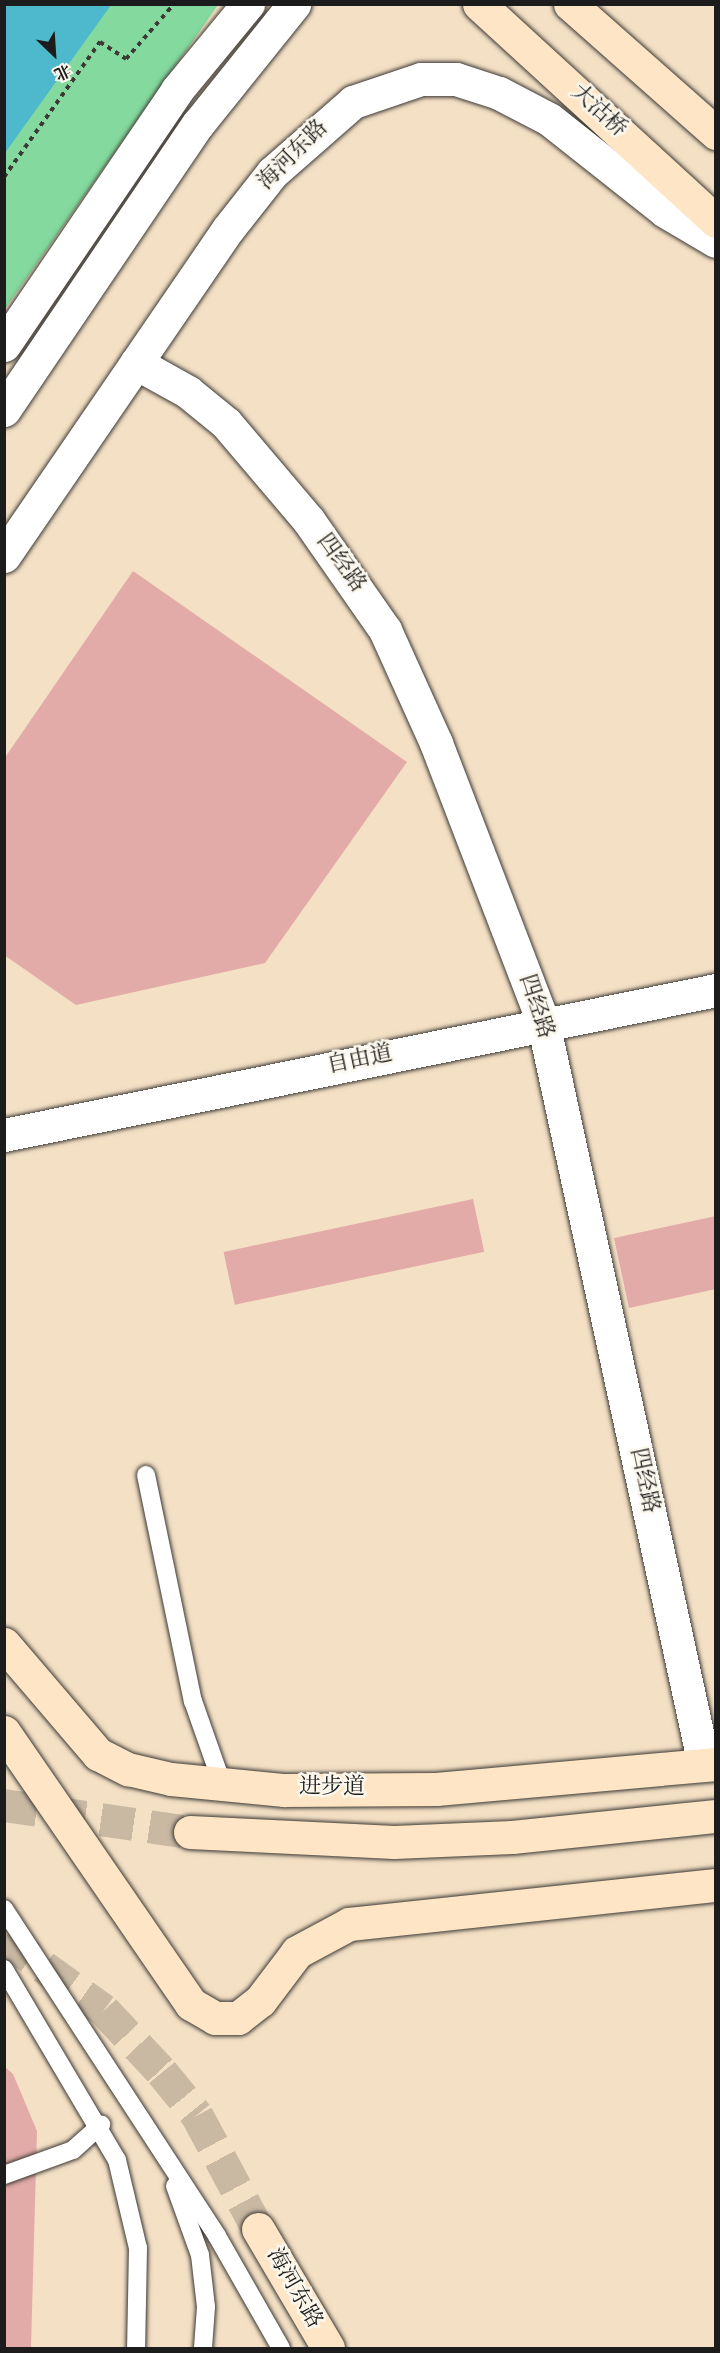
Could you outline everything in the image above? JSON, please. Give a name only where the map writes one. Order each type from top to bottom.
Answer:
[{"type":"street","points":[[4,345],[171,99],[248,4]]},
{"type":"street","points":[[4,410],[198,124],[294,4]]},
{"type":"street","name":"大沽桥","points":[[479,4],[664,170],[716,221]]},
{"type":"street","points":[[570,4],[712,131]]},
{"type":"street","name":"海河东路","points":[[4,556],[136,363],[272,173],[353,102],[421,79],[456,79],[499,93],[549,119],[665,211],[716,241]]},
{"type":"street","name":"四经路","points":[[136,363],[188,392],[226,423],[347,570],[385,630],[436,744],[543,1022],[710,1765]]},
{"type":"street","name":"自由道","points":[[4,1135],[543,1022],[716,990]]},
{"type":"street","name":"进步道","points":[[4,1644],[98,1754],[128,1770],[223,1786],[436,1789],[710,1765]]},
{"type":"street","points":[[4,1732],[191,2004],[215,2018],[238,2018],[260,2001],[297,1952],[349,1924],[716,1885]]},
{"type":"street","points":[[190,1833],[394,1842],[512,1837],[716,1816]]},
{"type":"street","name":"海河东路","points":[[258,2229],[328,2349]]},
{"type":"lane","points":[[146,1475],[193,1701],[223,1786]]},
{"type":"lane","points":[[4,1909],[164,2156],[281,2349]]},
{"type":"lane","points":[[4,1969],[101,2125],[117,2160],[138,2248],[136,2349]]},
{"type":"lane","points":[[4,2175],[73,2150],[101,2125]]},
{"type":"lane","points":[[164,2156],[200,2255],[206,2307],[203,2349]]},
{"type":"path","points":[[4,177],[100,42],[126,59],[174,4]]},
{"type":"green space","points":[[5,5],[218,5],[5,309]]},
{"type":"water","points":[[4,5],[111,5],[5,153]]},
{"type":"building","points":[[133,571],[407,762],[265,963],[76,1005],[4,955],[4,759]]},
{"type":"building","points":[[473,1199],[484,1252],[235,1305],[224,1252]]},
{"type":"building","points":[[716,1216],[716,1289],[629,1308],[614,1238]]},
{"type":"building","points":[[4,2066],[13,2074],[37,2131],[31,2348],[4,2348]]},
{"type":"tunnel","points":[[4,1805],[190,1832]]},
{"type":"tunnel","points":[[4,1938],[104,2010],[162,2072],[197,2115],[258,2229]]}]
